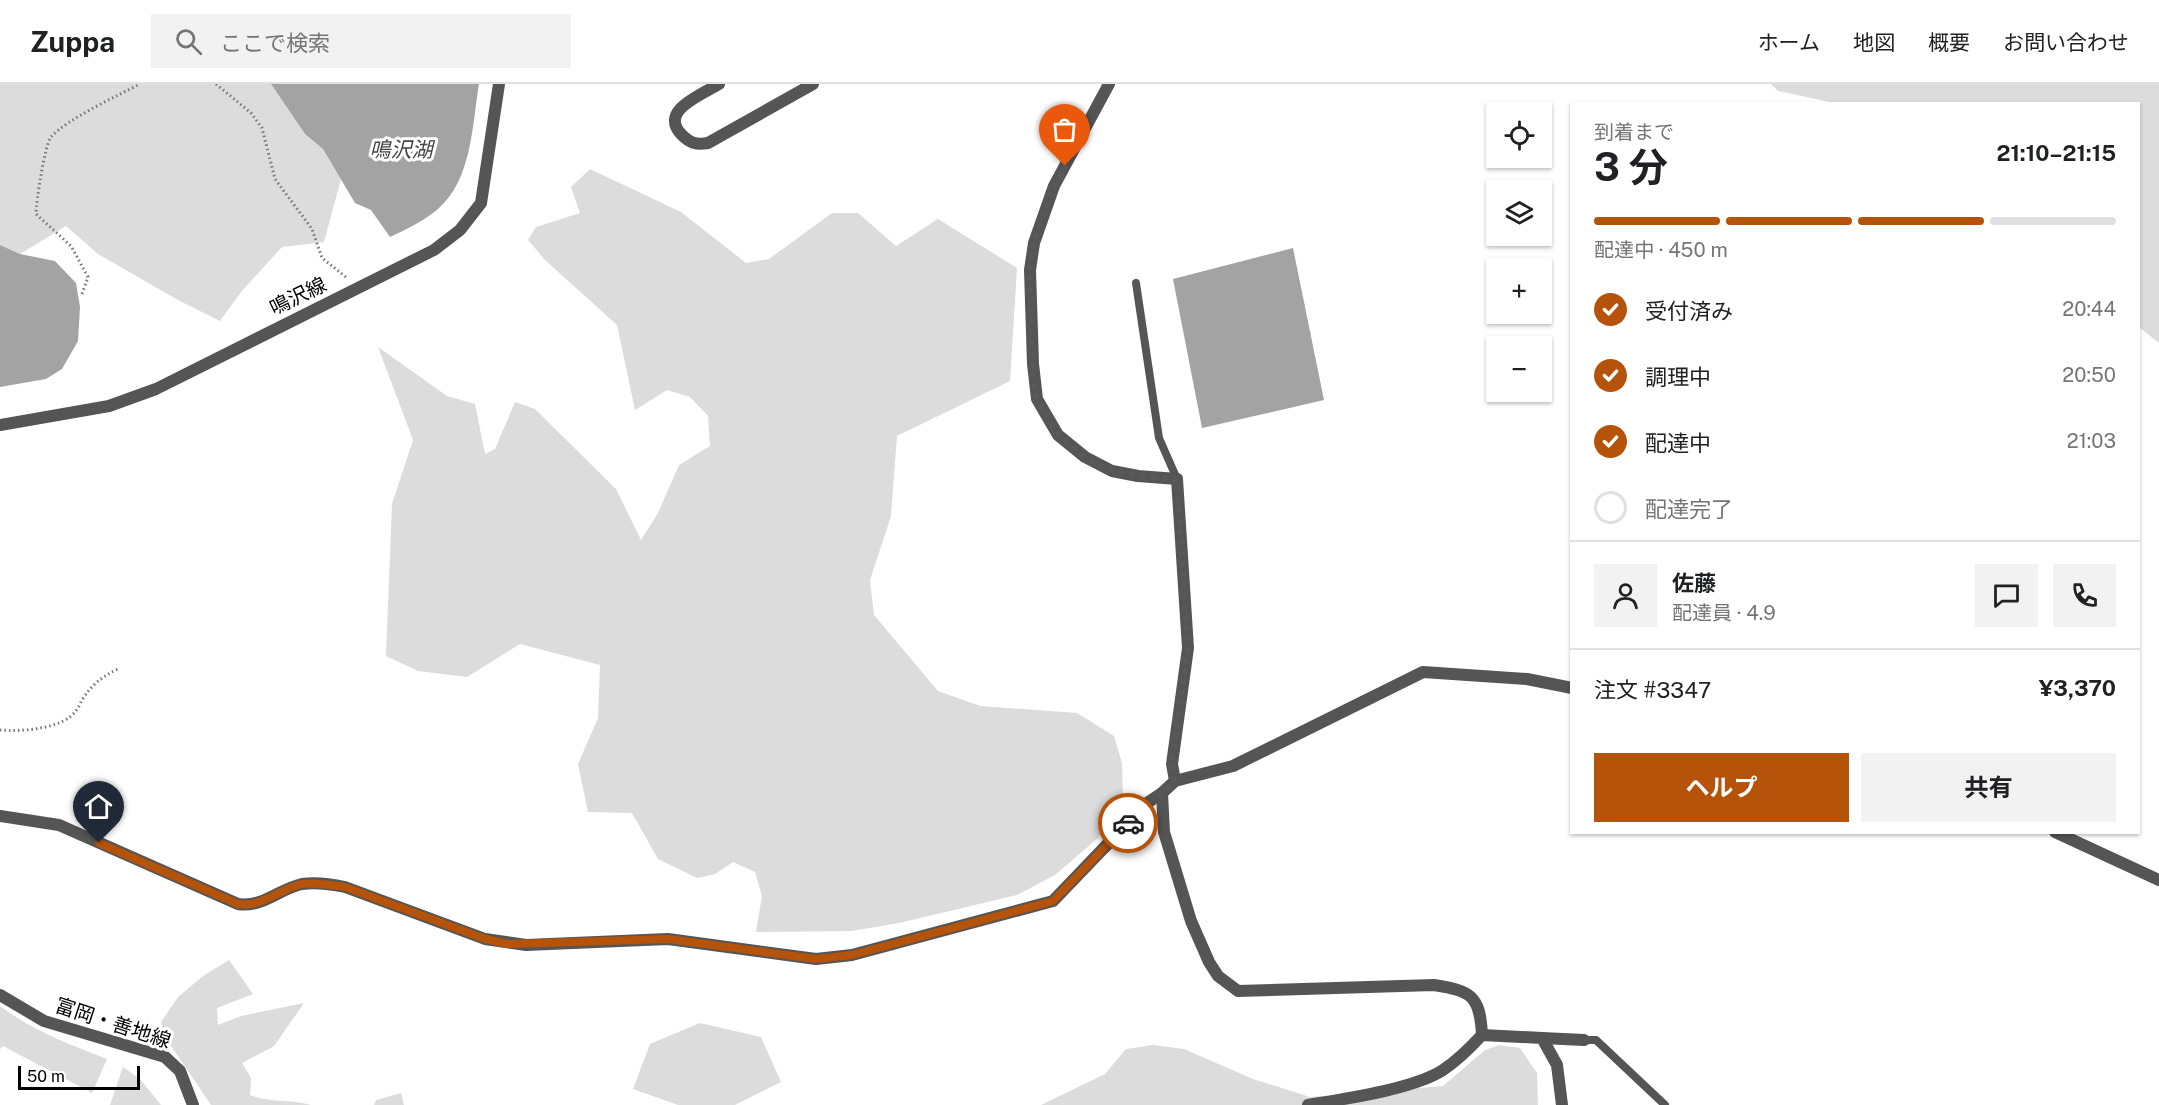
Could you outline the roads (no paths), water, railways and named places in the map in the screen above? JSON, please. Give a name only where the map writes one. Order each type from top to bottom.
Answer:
[{"type":"street","name":"鳴沢線","points":[[0,425],[109,406],[156,389],[434,250],[460,230],[481,203],[499,84]]},
{"type":"street","points":[[719,84],[678,109],[674,119],[677,131],[688,141],[697,144],[708,142],[813,84]]},
{"type":"street","points":[[1109,84],[1054,186],[1034,243],[1030,270],[1033,364],[1037,399],[1058,435],[1085,457],[1112,471],[1177,479],[1188,648],[1172,764],[1174,781]]},
{"type":"street","points":[[0,816],[59,825],[238,904],[257,904],[303,884],[330,884],[345,887],[485,939],[507,944],[668,939],[816,959],[852,955],[1053,901],[1147,803],[1174,781],[1233,766],[1423,672],[1527,679],[1570,688]]},
{"type":"street","points":[[1162,793],[1164,832],[1191,921],[1209,962],[1218,976],[1229,986],[1238,991],[1434,985],[1460,989],[1473,998],[1481,1016],[1482,1035],[1468,1050],[1443,1070],[1420,1082],[1308,1105]]},
{"type":"street","points":[[2059,834],[2159,880]]},
{"type":"street","name":"富岡・善地線","points":[[0,995],[44,1022],[165,1057],[180,1071],[193,1105]]},
{"type":"street","points":[[1482,1035],[1584,1040]]},
{"type":"street","points":[[1542,1038],[1557,1065],[1562,1105]]},
{"type":"lane","points":[[1136,282],[1159,438],[1177,479]]},
{"type":"lane","points":[[1584,1040],[1596,1040],[1665,1105]]},
{"type":"water","name":"鳴沢湖","points":[[271,84],[479,84],[469,151],[458,183],[449,197],[433,213],[390,237],[371,210],[355,203],[323,149],[305,134]]},
{"type":"water","points":[[0,245],[20,254],[55,261],[76,283],[80,307],[78,341],[62,369],[46,379],[0,387]]},
{"type":"water","points":[[1293,248],[1324,400],[1202,428],[1173,279]]}]
